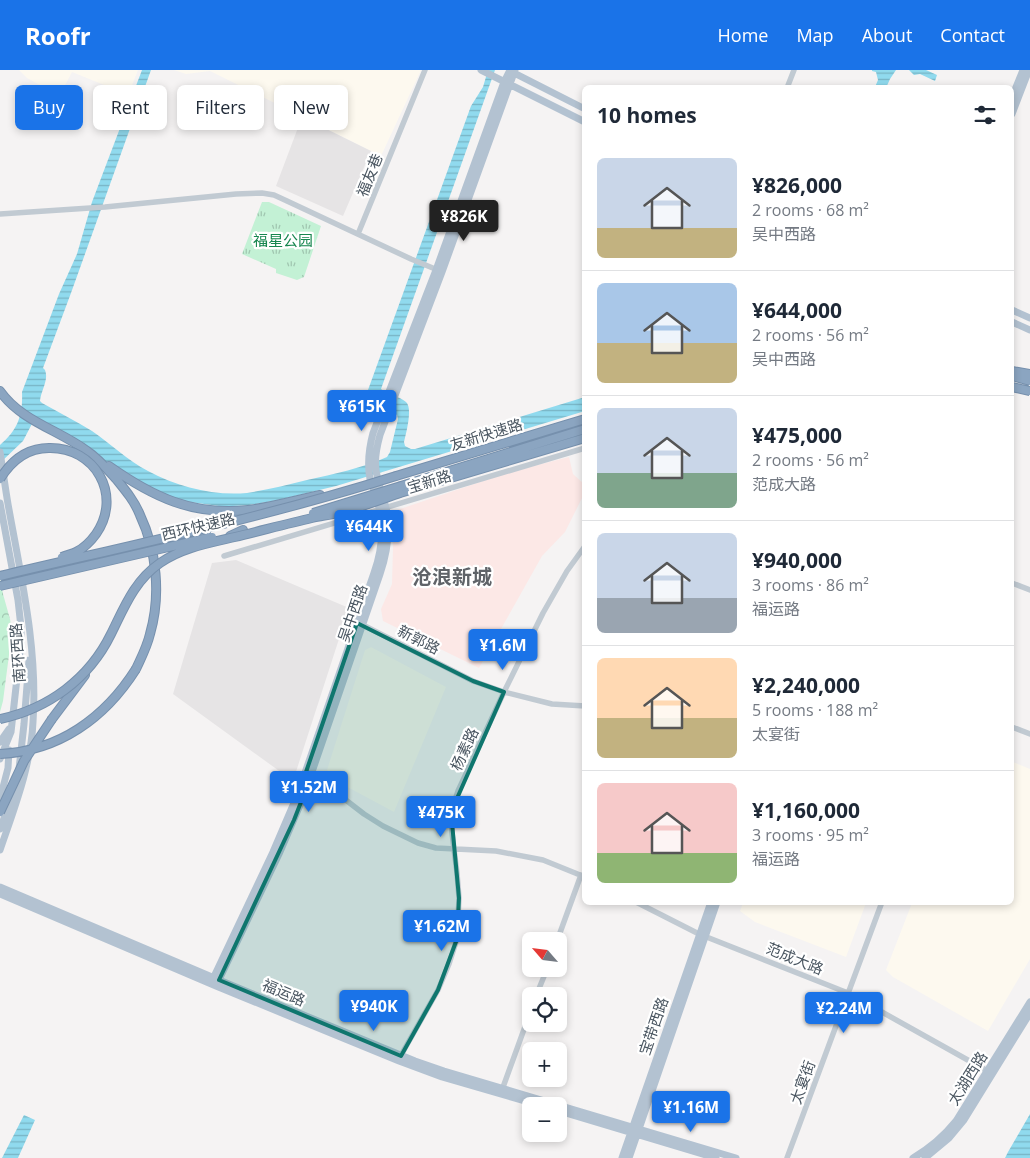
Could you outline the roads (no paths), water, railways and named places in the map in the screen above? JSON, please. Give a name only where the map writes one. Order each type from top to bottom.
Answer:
[{"type":"highway","points":[[1014,371],[1030,374]]},
{"type":"highway","points":[[1014,377],[1030,381]]},
{"type":"highway","points":[[1014,387],[1030,391]]},
{"type":"highway","points":[[0,391],[26,416],[89,451],[127,478],[155,494],[180,504],[207,509],[239,510],[259,508],[362,487]]},
{"type":"highway","name":"友新快速路","points":[[396,476],[582,420]]},
{"type":"highway","name":"友新快速路","points":[[401,486],[582,430]]},
{"type":"highway","points":[[0,812],[31,748],[90,669],[107,642],[130,596],[153,568],[170,557],[211,543],[314,517],[339,513],[582,439]]},
{"type":"highway","points":[[0,479],[12,463],[31,450],[45,448],[67,449],[83,457],[92,465],[100,476],[106,499],[104,516],[99,529],[92,539],[76,552],[0,576]]},
{"type":"highway","points":[[0,757],[48,744],[76,730],[96,717],[128,682],[142,657],[151,633],[155,607],[156,576],[145,526],[135,505],[124,489],[89,451]]},
{"type":"highway","name":"西环快速路","points":[[0,576],[241,520],[396,476]]},
{"type":"highway","name":"西环快速路","points":[[0,586],[317,512],[401,486]]},
{"type":"highway","points":[[317,512],[373,502]]},
{"type":"highway","points":[[211,543],[244,530]]},
{"type":"highway","points":[[0,719],[30,711],[60,695],[88,668],[107,642]]},
{"type":"main road","points":[[1014,92],[1023,70]]},
{"type":"main road","points":[[1014,109],[1029,70]]},
{"type":"main road","points":[[482,71],[582,120]]},
{"type":"main road","points":[[511,71],[582,107]]},
{"type":"main road","name":"吴中西路","points":[[215,982],[286,838],[360,624],[380,574],[386,554],[388,527],[374,478],[372,459],[392,390],[439,271],[511,71]]},
{"type":"main road","points":[[1014,311],[1030,318]]},
{"type":"main road","points":[[1014,323],[1030,330]]},
{"type":"main road","name":"南环西路","points":[[0,452],[26,603],[34,671],[31,740],[20,793],[0,850]]},
{"type":"main road","name":"南环西路","points":[[0,503],[18,600],[21,627],[20,657],[11,729],[0,757]]},
{"type":"main road","points":[[0,829],[12,796],[19,765],[31,643]]},
{"type":"main road","points":[[0,742],[11,729]]},
{"type":"main road","points":[[0,799],[8,768],[11,729]]},
{"type":"main road","name":"福运路","points":[[0,887],[93,930]]},
{"type":"main road","name":"福运路","points":[[0,894],[108,936],[400,1058],[444,1071],[522,1099]]},
{"type":"main road","name":"宝带西路","points":[[622,1158],[635,1130],[702,935],[710,905]]},
{"type":"main road","name":"宝带西路","points":[[702,935],[716,905]]},
{"type":"main road","name":"太湖西路","points":[[924,1158],[942,1144],[960,1125],[1030,1002]]},
{"type":"main road","name":"太湖西路","points":[[913,1158],[932,1145],[953,1125],[1030,1013]]},
{"type":"main road","name":"福运路","points":[[501,1091],[736,1158]]},
{"type":"main road","name":"福运路","points":[[567,1113],[635,1130],[716,1158]]},
{"type":"main road","name":"宝带西路","points":[[629,1158],[635,1130]]},
{"type":"street","name":"福友巷","points":[[358,234],[425,70]]},
{"type":"street","points":[[788,85],[794,70]]},
{"type":"street","points":[[0,214],[262,193],[274,195],[439,271]]},
{"type":"street","name":"宝新路","points":[[224,556],[582,449]]},
{"type":"street","name":"杨素路","points":[[400,1058],[438,990],[457,939],[459,898],[451,812],[458,791],[504,692],[552,598],[582,550]]},
{"type":"street","points":[[1014,583],[1030,590]]},
{"type":"street","name":"新郭路","points":[[360,624],[473,681],[504,692],[552,704],[582,706]]},
{"type":"street","points":[[1014,728],[1030,734]]},
{"type":"street","points":[[309,773],[383,826],[418,843],[436,848],[496,851],[534,858],[582,876]]},
{"type":"street","points":[[561,932],[582,878]]},
{"type":"street","name":"范成大路","points":[[642,905],[702,935],[848,993],[990,1073]]},
{"type":"street","name":"太宴街","points":[[787,1158],[881,905]]},
{"type":"street","points":[[501,1091],[523,1032]]},
{"type":"water","points":[[142,70],[151,70],[146,85],[136,85]]},
{"type":"water","points":[[488,70],[495,70],[381,389],[403,400],[408,405],[408,421],[404,442],[405,446],[411,449],[582,398],[582,412],[336,486],[249,505],[219,506],[183,501],[160,493],[110,465],[87,447],[36,417],[23,441],[0,463],[0,445],[11,434],[18,422],[22,408],[22,392],[59,294],[77,254],[92,202],[119,130],[129,130],[43,368],[46,378],[40,401],[42,403],[92,431],[140,467],[171,482],[209,492],[247,493],[348,470],[387,457],[398,419],[397,415],[374,403],[369,396],[368,390],[471,106],[483,87]]},
{"type":"water","points":[[896,70],[887,85],[876,85],[878,80],[876,72],[872,71]]},
{"type":"water","points":[[909,70],[926,70],[937,75],[935,81],[920,74],[914,75]]},
{"type":"water","points":[[1030,1114],[1030,1158],[1005,1158],[1008,1152]]},
{"type":"water","points":[[24,1115],[35,1120],[18,1158],[2,1158]]},
{"type":"district","name":"沧浪新城","points":[[452,576]]},
{"type":"park label","name":"福星公园","points":[[283,240]]}]
